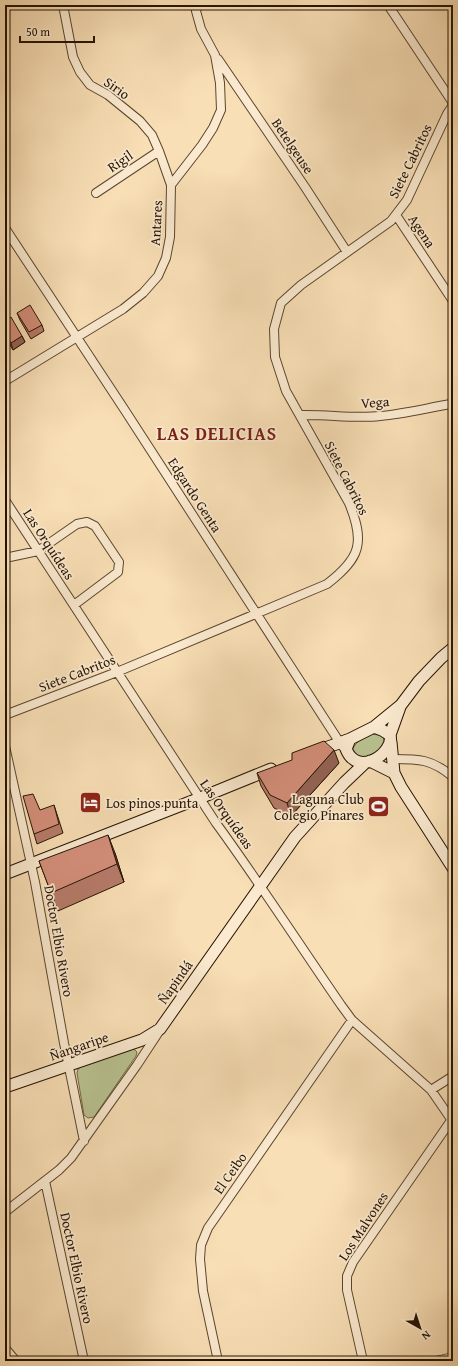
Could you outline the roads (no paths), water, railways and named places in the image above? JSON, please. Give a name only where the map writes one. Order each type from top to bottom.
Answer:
[{"type":"street","points":[[5,8],[10,5]]},
{"type":"street","name":"Sirio","points":[[63,5],[73,57],[80,72],[90,85],[108,95],[140,122],[152,135],[171,185]]},
{"type":"street","name":"Antares","points":[[5,381],[123,309],[143,293],[158,276],[166,258],[170,237],[171,185],[202,145],[213,128],[221,110],[220,83],[215,55],[201,29],[196,11],[198,5]]},
{"type":"street","points":[[388,5],[453,104]]},
{"type":"street","name":"Betelgeuse","points":[[215,55],[305,187],[347,252]]},
{"type":"street","name":"Siete Cabritos","points":[[5,715],[117,672],[327,584],[339,575],[350,562],[359,542],[356,522],[349,503],[286,391],[275,357],[274,329],[281,303],[300,285],[391,221],[396,215],[407,200],[453,104]]},
{"type":"street","name":"Rigil","points":[[96,193],[159,151]]},
{"type":"street","name":"Agena","points":[[396,215],[453,301]]},
{"type":"street","name":"Edgardo Genta","points":[[5,228],[256,614],[344,740]]},
{"type":"street","name":"Vega","points":[[300,415],[319,414],[380,416],[452,404]]},
{"type":"street","name":"Las Orquídeas","points":[[5,500],[200,798],[352,1020],[431,1090],[452,1121]]},
{"type":"street","points":[[5,558],[38,551],[77,524],[87,522],[95,526],[119,562],[118,572],[74,605]]},
{"type":"street","points":[[310,753],[374,728],[401,705],[440,658],[453,648]]},
{"type":"street","points":[[367,762],[381,755],[387,750],[401,705]]},
{"type":"street","points":[[374,728],[382,730],[391,739],[394,772],[412,806],[453,868]]},
{"type":"street","points":[[344,740],[348,755],[353,761],[367,762],[394,772]]},
{"type":"street","name":"Doctor Elbio Rivero","points":[[5,746],[32,864],[84,1141]]},
{"type":"street","points":[[393,759],[425,760],[436,764],[453,778]]},
{"type":"street","name":"Ñapindá","points":[[5,1212],[45,1181],[71,1158],[295,837],[344,783],[367,762]]},
{"type":"street","points":[[5,874],[281,765]]},
{"type":"street","name":"El Ceibo","points":[[218,1361],[203,1291],[200,1259],[201,1245],[208,1228],[352,1020]]},
{"type":"street","name":"Ñangaripe","points":[[5,1087],[142,1040],[160,1029]]},
{"type":"street","points":[[431,1090],[453,1076]]},
{"type":"street","name":"Los Malvones","points":[[363,1361],[347,1290],[347,1276],[353,1262],[452,1121]]},
{"type":"street","name":"Doctor Elbio Rivero","points":[[45,1181],[84,1361]]},
{"type":"street","points":[[5,1348],[16,1361]]},
{"type":"street","points":[[436,1361],[453,1358]]},
{"type":"place","name":"Los pinos punta","points":[[90,803]]},
{"type":"place","name":"Laguna Club Colegio Pinares","points":[[379,807]]},
{"type":"district","name":"LAS DELICIAS","points":[[217,433]]}]
